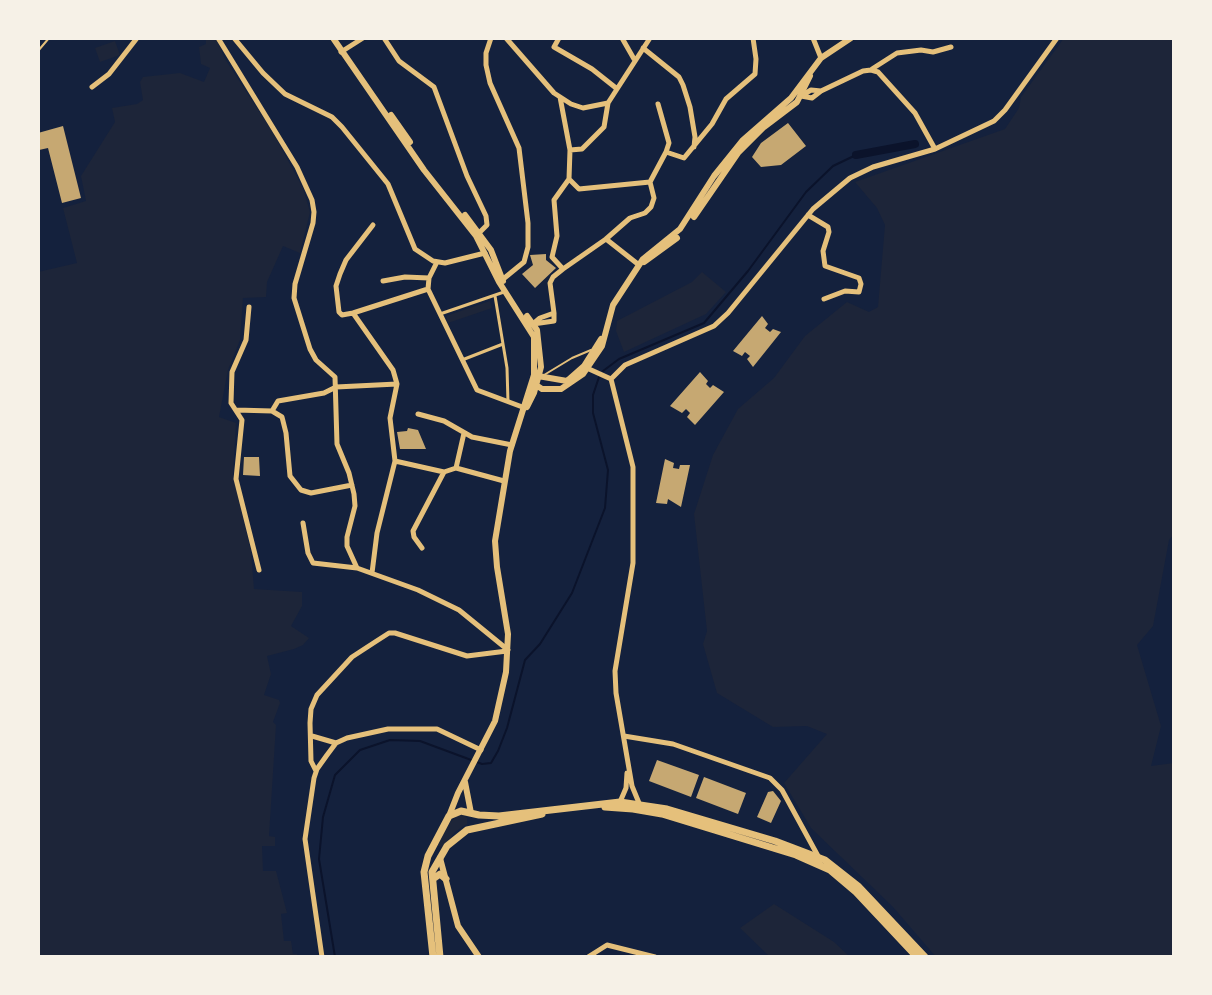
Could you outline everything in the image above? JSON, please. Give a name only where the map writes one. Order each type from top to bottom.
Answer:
[{"type":"main road","points":[[433,957],[424,872],[449,816],[461,811],[487,816],[620,802],[745,832],[818,856],[853,880],[925,957]]},
{"type":"main road","points":[[595,806],[641,806],[796,855],[830,870],[865,901],[917,957]]},
{"type":"main road","points":[[467,830],[548,811]]},
{"type":"main road","points":[[440,957],[432,872],[451,841],[473,822],[471,813]]},
{"type":"main road","points":[[434,846],[434,852],[439,857]]},
{"type":"main road","points":[[432,881],[440,874],[446,879]]},
{"type":"street","points":[[92,87],[109,74],[137,38]]},
{"type":"street","points":[[218,38],[307,186],[314,212],[294,298],[310,349],[316,360],[335,377],[337,444],[349,473],[355,506],[347,537],[350,556],[357,568]]},
{"type":"street","points":[[234,38],[285,94],[332,117],[342,127],[388,184],[415,249],[437,262],[445,263],[489,251]]},
{"type":"street","points":[[333,38],[478,234],[489,251],[505,291],[531,325]]},
{"type":"street","points":[[341,52],[363,38]]},
{"type":"street","points":[[384,38],[399,61],[434,87],[467,176],[486,216],[487,225],[478,234]]},
{"type":"street","points":[[491,38],[486,65],[490,83],[519,148],[528,223],[528,247],[524,262],[501,281]]},
{"type":"street","points":[[506,38],[560,97],[583,108],[608,103]]},
{"type":"street","points":[[559,38],[554,47],[592,69],[616,88]]},
{"type":"street","points":[[622,38],[634,59]]},
{"type":"street","points":[[570,150],[582,149],[604,127],[608,103],[650,38]]},
{"type":"street","points":[[666,152],[684,158],[712,124],[726,99],[755,74],[753,38]]},
{"type":"street","points":[[813,38],[821,58]]},
{"type":"street","points":[[536,380],[567,381],[580,371],[596,349],[616,299],[648,254],[680,229],[730,154],[798,94],[821,58],[851,38]]},
{"type":"street","points":[[611,379],[625,365],[714,326],[808,215],[850,178],[873,167],[935,149],[994,121],[1057,38]]},
{"type":"street","points":[[798,94],[821,91],[871,70],[897,53],[933,52],[951,47]]},
{"type":"street","points":[[643,48],[679,77],[690,107],[694,147]]},
{"type":"street","points":[[871,70],[878,72],[915,113],[935,149]]},
{"type":"street","points":[[560,97],[570,150],[569,179],[554,200],[557,236],[552,257],[563,269]]},
{"type":"street","points":[[531,325],[554,313],[550,283],[553,277],[630,218],[645,213],[651,207],[654,198],[650,182],[669,143],[658,104]]},
{"type":"street","points":[[569,179],[579,189],[650,182]]},
{"type":"street","points":[[808,215],[828,227],[823,251],[825,266],[859,278],[861,284],[859,292],[845,291],[824,299]]},
{"type":"street","points":[[373,225],[346,260],[336,286],[339,312],[342,315],[353,313],[428,289]]},
{"type":"street","points":[[606,239],[640,265]]},
{"type":"street","points":[[437,262],[429,278],[428,289],[477,390],[526,408]]},
{"type":"street","points":[[383,281],[405,277],[429,278]]},
{"type":"street","points":[[449,816],[499,709],[508,634],[495,550],[512,445],[526,408],[531,403],[536,380],[531,325],[501,281]]},
{"type":"street","points":[[440,314],[505,291]]},
{"type":"street","points":[[495,296],[504,344],[508,402]]},
{"type":"street","points":[[249,307],[246,340],[232,372],[231,403],[242,420],[236,479],[259,570]]},
{"type":"street","points":[[353,313],[393,370],[397,384],[390,418],[395,461],[377,533],[372,573]]},
{"type":"street","points":[[536,380],[561,389],[575,381],[589,369],[602,346],[606,327]]},
{"type":"street","points":[[462,360],[504,344]]},
{"type":"street","points":[[589,369],[611,379]]},
{"type":"street","points":[[611,379],[629,445],[635,494],[633,563],[615,671],[616,693],[632,786],[641,806]]},
{"type":"street","points":[[272,411],[278,401],[324,393],[336,387],[397,384]]},
{"type":"street","points":[[236,410],[272,411],[282,417],[290,476],[301,490],[311,493],[352,485]]},
{"type":"street","points":[[418,414],[444,421],[464,433],[512,445]]},
{"type":"street","points":[[456,468],[464,433]]},
{"type":"street","points":[[395,461],[444,472],[456,468],[504,481]]},
{"type":"street","points":[[422,548],[413,531],[444,472]]},
{"type":"street","points":[[303,523],[308,553],[313,563],[357,568],[418,590],[459,610],[508,651]]},
{"type":"street","points":[[316,771],[311,761],[311,709],[317,695],[352,657],[389,633],[467,656],[508,651]]},
{"type":"street","points":[[312,736],[336,743],[372,731],[437,729],[479,753]]},
{"type":"street","points":[[624,736],[673,744],[770,778],[782,790],[818,856]]},
{"type":"street","points":[[322,957],[305,839],[316,771],[336,743]]},
{"type":"street","points":[[620,802],[626,788],[628,764]]},
{"type":"street","points":[[465,782],[471,813]]},
{"type":"street","points":[[446,879],[446,857],[451,841]]},
{"type":"street","points":[[439,857],[458,926],[479,957]]},
{"type":"street","points":[[588,957],[607,945],[655,957]]},
{"type":"lane","points":[[38,51],[49,38]]},
{"type":"lane","points":[[536,380],[572,358],[596,349]]},
{"type":"shaded area","points":[[206,38],[216,38],[225,59],[272,131],[303,188],[310,212],[300,253],[283,246],[267,282],[266,297],[243,298],[240,340],[228,370],[219,417],[236,423],[233,475],[251,552],[254,589],[302,592],[302,606],[291,626],[309,638],[294,649],[267,656],[271,674],[264,695],[280,703],[273,722],[276,725],[269,836],[275,837],[275,846],[262,846],[263,871],[276,871],[287,913],[281,914],[284,941],[291,941],[293,954],[297,957],[38,957],[38,272],[77,263],[63,208],[86,201],[81,176],[115,122],[112,108],[143,100],[140,82],[143,77],[180,73],[204,82],[210,68],[201,64],[199,47],[206,44]]},
{"type":"shaded area","points":[[1064,38],[1174,38],[1174,534],[1169,540],[1153,626],[1137,645],[1161,726],[1151,766],[1174,763],[1174,957],[936,957],[893,907],[811,828],[784,783],[827,734],[807,726],[773,727],[717,693],[703,644],[707,631],[694,514],[713,455],[738,409],[774,378],[805,336],[847,302],[869,312],[878,307],[885,225],[877,208],[855,182],[1005,129],[1019,108],[1021,97]]},
{"type":"shaded area","points":[[115,41],[120,55],[100,62],[95,48]]},
{"type":"shaded area","points":[[702,272],[726,292],[706,314],[624,352],[616,331],[617,321],[692,282]]},
{"type":"shaded area","points":[[490,301],[492,308],[448,323],[446,316]]},
{"type":"shaded area","points":[[460,813],[467,818],[467,824],[455,832],[443,847],[438,846],[447,825]]},
{"type":"shaded area","points":[[774,904],[834,942],[850,957],[770,957],[740,928]]},
{"type":"building","points":[[788,123],[806,146],[781,165],[761,167],[752,157],[761,143]]},
{"type":"building","points":[[63,126],[81,198],[62,203],[48,148],[39,150],[38,133]]},
{"type":"building","points":[[546,254],[546,260],[556,268],[535,288],[522,274],[533,265],[530,255]]},
{"type":"building","points":[[762,316],[768,324],[765,328],[770,332],[773,329],[781,332],[753,367],[747,359],[750,356],[745,352],[742,356],[733,351]]},
{"type":"building","points":[[700,372],[710,388],[713,385],[724,392],[695,425],[687,417],[690,413],[686,409],[682,413],[670,406]]},
{"type":"building","points":[[408,428],[418,430],[426,449],[400,449],[397,432],[407,431]]},
{"type":"building","points":[[244,457],[259,457],[260,476],[243,475]]},
{"type":"building","points":[[665,459],[674,463],[673,468],[690,465],[681,507],[668,499],[667,504],[656,503]]},
{"type":"building","points":[[657,760],[699,775],[691,797],[649,781]]},
{"type":"building","points":[[704,777],[746,793],[738,814],[696,798]]},
{"type":"building","points":[[773,791],[781,801],[771,823],[757,817],[768,792]]},
{"type":"waterway","points":[[856,155],[915,144]]},
{"type":"waterway","points":[[603,371],[619,359],[704,323],[748,271],[806,192],[833,166],[856,155]]},
{"type":"waterway","points":[[335,957],[319,859],[323,817],[335,775],[360,750],[390,740],[420,741],[482,764],[491,763],[507,728],[525,660],[540,644],[572,593],[605,508],[608,470],[593,413],[593,395],[599,377]]}]
